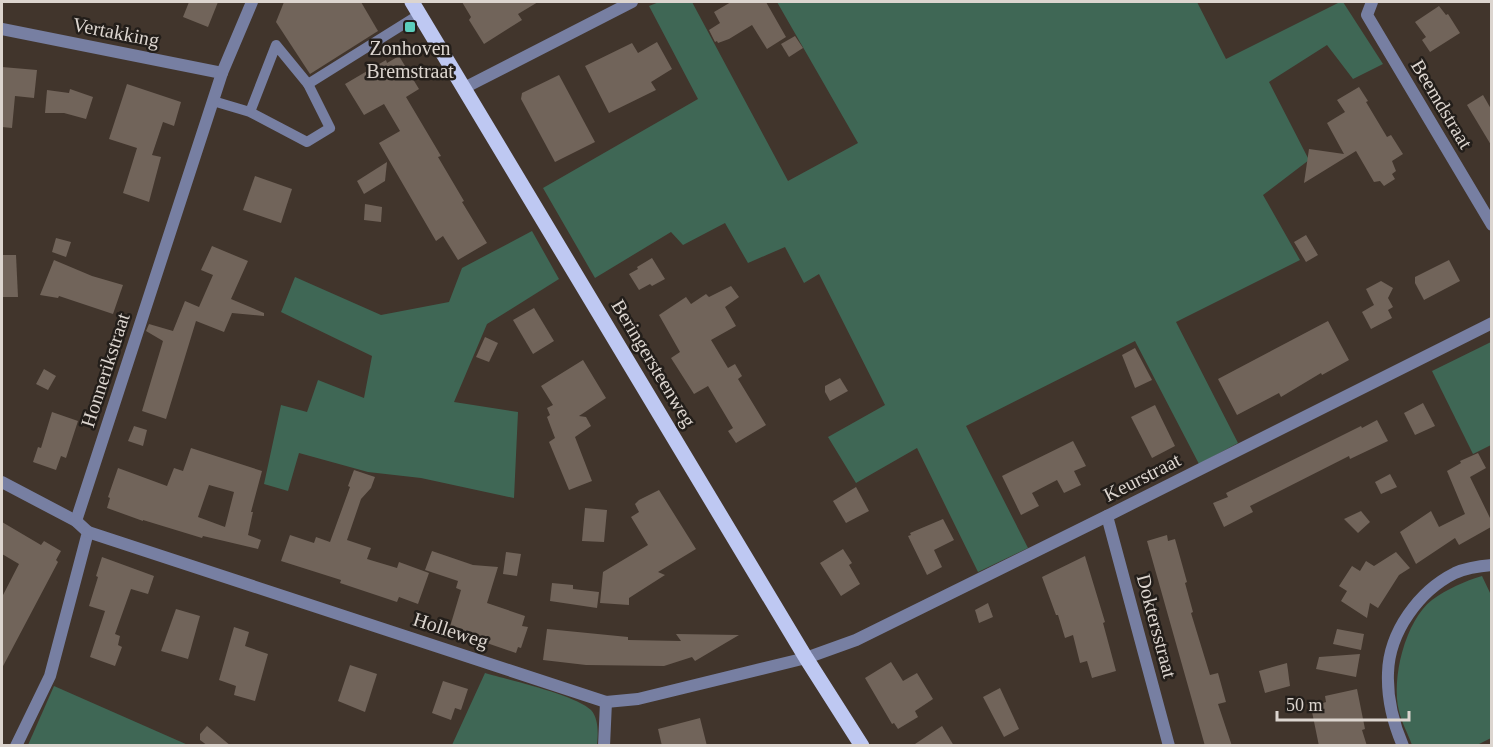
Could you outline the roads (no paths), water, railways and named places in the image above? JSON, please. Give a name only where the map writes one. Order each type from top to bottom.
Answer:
[{"type":"main road","name":"Beringersteenweg","points":[[416,8],[806,658],[862,746]]},
{"type":"street","name":"Honnerikstraat","points":[[76,521],[222,73],[252,2]]},
{"type":"street","points":[[464,88],[632,2]]},
{"type":"street","name":"Beemdstraat","points":[[1372,2],[1367,15],[1491,225]]},
{"type":"street","name":"Vertakking","points":[[2,29],[222,73]]},
{"type":"street","name":"Keurstraat","points":[[806,658],[856,640],[1491,323]]},
{"type":"street","points":[[2,482],[76,521],[88,532],[50,676],[16,746]]},
{"type":"street","name":"Doktersstraat","points":[[1107,516],[1169,746]]},
{"type":"street","name":"Holleweg","points":[[88,532],[606,702],[638,699],[806,658]]},
{"type":"street","points":[[1403,746],[1391,709],[1388,674],[1390,654],[1397,635],[1413,608],[1433,589],[1455,573],[1491,565]]},
{"type":"street","points":[[604,746],[606,702]]},
{"type":"lane","points":[[308,84],[416,8]]},
{"type":"lane","points":[[213,100],[250,112],[307,142],[330,128],[308,84],[276,45],[250,112]]},
{"type":"place","name":"Zonhoven Bremstraat","points":[[410,27]]}]
